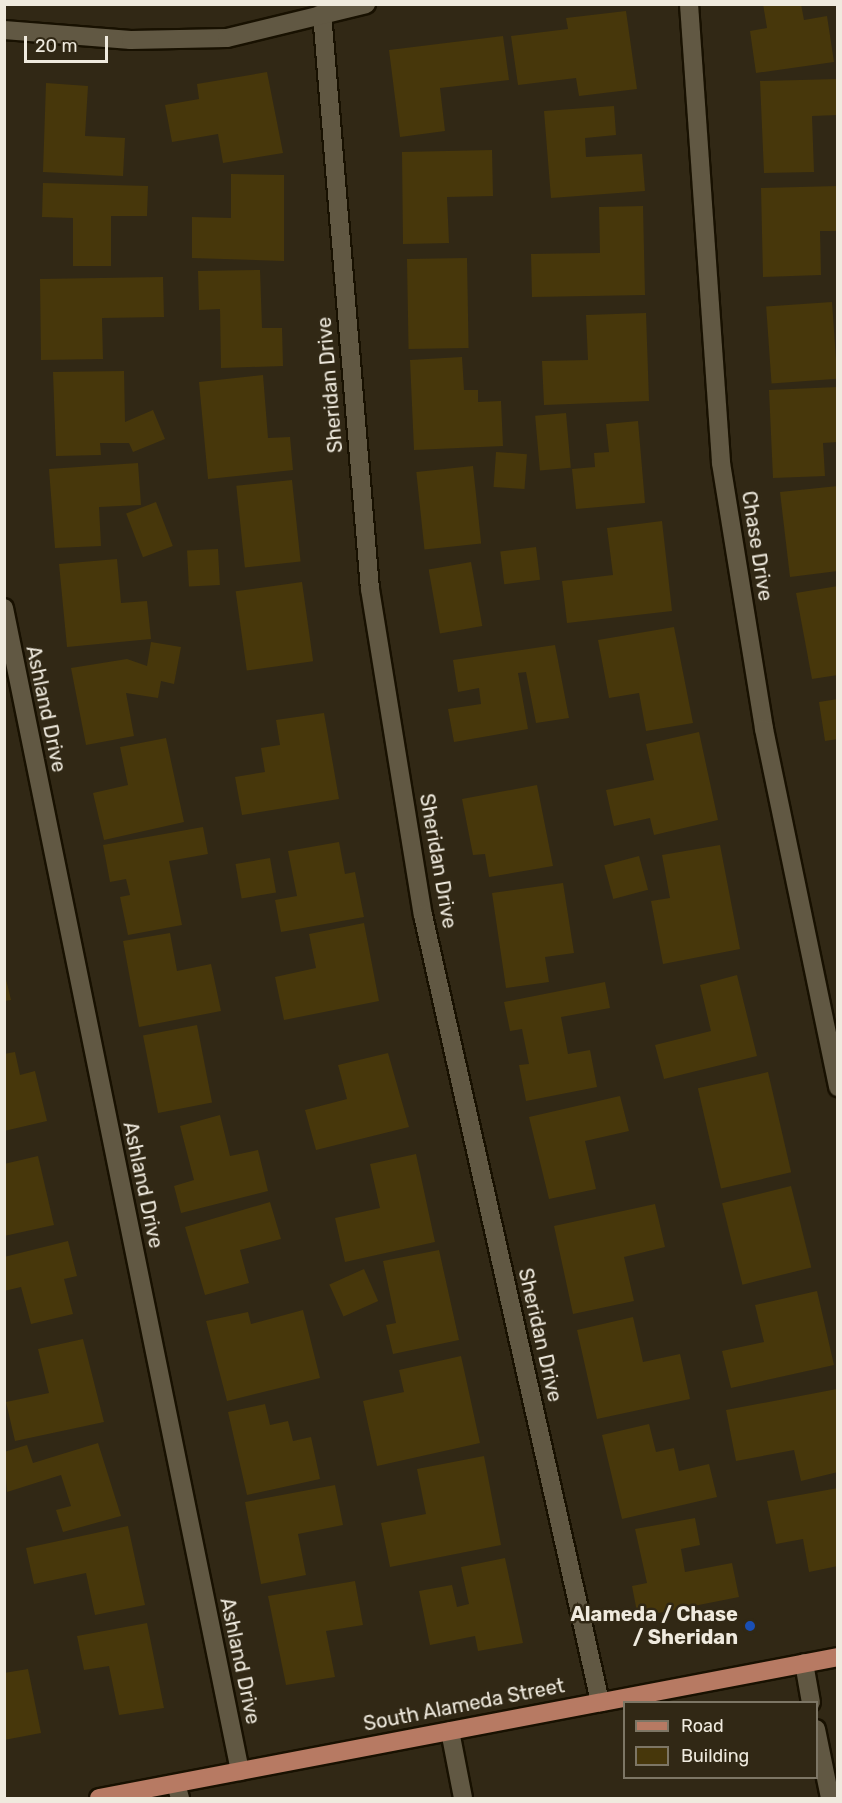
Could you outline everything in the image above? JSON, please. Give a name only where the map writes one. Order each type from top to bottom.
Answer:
[{"type":"main road","name":"South Alameda Street","points":[[99,1798],[178,1791],[240,1772],[837,1657]]},
{"type":"street","points":[[4,30],[131,40],[227,38],[366,4]]},
{"type":"street","name":"Chase Drive","points":[[689,4],[721,463],[764,729],[837,1087]]},
{"type":"street","name":"Sheridan Drive","points":[[322,13],[370,589],[423,915],[600,1702]]},
{"type":"street","name":"Ashland Drive","points":[[4,608],[6,631],[240,1772]]},
{"type":"street","points":[[804,1663],[811,1701]]},
{"type":"street","points":[[450,1731],[463,1798]]},
{"type":"street","points":[[818,1739],[830,1798]]},
{"type":"building","points":[[763,4],[801,4],[804,20],[827,16],[834,62],[756,73],[750,31],[767,28]]},
{"type":"building","points":[[626,11],[637,89],[579,96],[576,78],[518,85],[511,36],[568,29],[566,18]]},
{"type":"building","points":[[503,36],[509,80],[440,88],[445,131],[400,137],[389,50]]},
{"type":"building","points":[[267,72],[283,153],[223,163],[218,134],[172,142],[165,105],[199,99],[197,84]]},
{"type":"building","points":[[838,79],[838,115],[812,116],[814,172],[764,173],[760,81]]},
{"type":"building","points":[[46,83],[88,86],[85,136],[125,138],[123,176],[43,172]]},
{"type":"building","points":[[614,106],[616,135],[585,138],[586,157],[642,154],[645,191],[551,198],[544,111]]},
{"type":"building","points":[[492,150],[493,196],[447,197],[449,243],[403,244],[402,152]]},
{"type":"building","points":[[231,174],[284,175],[284,261],[192,258],[192,217],[231,218]]},
{"type":"building","points":[[43,183],[148,186],[147,216],[111,216],[111,266],[73,266],[73,218],[42,217]]},
{"type":"building","points":[[838,186],[838,231],[820,231],[821,275],[763,277],[761,188]]},
{"type":"building","points":[[643,206],[645,295],[532,297],[531,254],[600,253],[599,207]]},
{"type":"building","points":[[467,258],[469,348],[409,349],[407,259]]},
{"type":"building","points":[[260,270],[262,328],[282,328],[283,366],[221,368],[220,309],[199,310],[198,271]]},
{"type":"building","points":[[163,277],[164,317],[102,318],[103,359],[41,360],[40,279]]},
{"type":"building","points":[[832,302],[837,379],[772,383],[766,307]]},
{"type":"building","points":[[646,313],[649,401],[544,405],[542,361],[588,360],[586,315]]},
{"type":"building","points":[[462,357],[464,390],[478,390],[478,402],[501,401],[503,446],[414,450],[410,360]]},
{"type":"building","points":[[124,371],[125,422],[153,410],[165,439],[133,452],[129,443],[100,443],[101,455],[56,456],[53,372]]},
{"type":"building","points":[[263,375],[268,438],[290,437],[293,470],[208,479],[199,382]]},
{"type":"building","points":[[838,387],[838,442],[823,443],[825,476],[773,478],[769,390]]},
{"type":"building","points":[[566,413],[571,468],[540,470],[535,416]]},
{"type":"building","points":[[638,421],[645,503],[576,509],[572,469],[595,467],[594,453],[609,452],[606,424]]},
{"type":"building","points":[[496,452],[527,454],[524,489],[494,487]]},
{"type":"building","points":[[138,463],[141,505],[99,507],[101,546],[55,548],[49,469]]},
{"type":"building","points":[[473,466],[481,544],[424,550],[416,472]]},
{"type":"building","points":[[292,480],[301,562],[245,567],[236,486]]},
{"type":"building","points":[[838,486],[838,571],[790,577],[780,492]]},
{"type":"building","points":[[156,502],[173,546],[143,557],[126,513]]},
{"type":"building","points":[[662,521],[672,611],[567,623],[562,581],[613,575],[607,528]]},
{"type":"building","points":[[536,547],[540,580],[504,584],[500,551]]},
{"type":"building","points":[[218,549],[220,585],[189,587],[187,551]]},
{"type":"building","points":[[117,559],[121,603],[147,601],[151,639],[67,647],[59,564]]},
{"type":"building","points":[[471,562],[482,626],[440,633],[429,569]]},
{"type":"building","points":[[302,582],[313,661],[247,671],[236,591]]},
{"type":"building","points":[[838,586],[838,675],[812,679],[796,593]]},
{"type":"building","points":[[674,627],[693,723],[646,731],[639,693],[609,698],[598,640]]},
{"type":"building","points":[[151,642],[181,647],[174,684],[161,681],[158,698],[126,693],[134,736],[86,745],[71,668],[127,659],[147,666]]},
{"type":"building","points":[[555,645],[569,718],[536,723],[526,672],[518,673],[528,729],[454,742],[448,709],[481,704],[479,688],[458,692],[453,660]]},
{"type":"building","points":[[838,699],[838,739],[825,741],[819,702]]},
{"type":"building","points":[[324,713],[339,799],[242,815],[235,777],[265,772],[261,748],[280,745],[276,720]]},
{"type":"building","points":[[699,732],[718,820],[654,835],[650,818],[614,826],[606,790],[654,780],[646,744]]},
{"type":"building","points":[[166,738],[184,822],[104,840],[93,793],[128,785],[120,747]]},
{"type":"building","points":[[537,785],[553,866],[489,877],[485,854],[473,855],[462,799]]},
{"type":"building","points":[[203,827],[208,854],[169,861],[182,925],[128,935],[120,897],[130,895],[126,879],[110,882],[103,845]]},
{"type":"building","points":[[339,842],[345,874],[355,872],[364,917],[281,932],[275,900],[297,896],[288,851]]},
{"type":"building","points":[[720,845],[740,949],[663,964],[651,901],[670,898],[662,855]]},
{"type":"building","points":[[639,856],[648,890],[613,899],[604,865]]},
{"type":"building","points":[[270,858],[276,892],[242,899],[236,864]]},
{"type":"building","points":[[563,883],[574,953],[545,957],[549,982],[506,988],[492,893]]},
{"type":"building","points":[[364,923],[379,1001],[284,1020],[275,977],[316,968],[309,934]]},
{"type":"building","points":[[170,933],[177,971],[211,964],[221,1011],[139,1027],[123,941]]},
{"type":"building","points":[[4,971],[11,1000],[4,1001]]},
{"type":"building","points":[[737,975],[757,1056],[664,1079],[655,1045],[711,1031],[700,985]]},
{"type":"building","points":[[605,982],[610,1008],[561,1017],[568,1054],[590,1050],[597,1087],[526,1101],[519,1065],[529,1064],[522,1029],[510,1031],[504,1002]]},
{"type":"building","points":[[197,1025],[212,1103],[158,1113],[143,1035]]},
{"type":"building","points":[[15,1052],[20,1075],[35,1071],[47,1121],[4,1131],[4,1054]]},
{"type":"building","points":[[388,1053],[409,1127],[316,1150],[305,1110],[347,1099],[338,1065]]},
{"type":"building","points":[[768,1072],[791,1172],[721,1189],[698,1088]]},
{"type":"building","points":[[620,1096],[629,1131],[585,1141],[596,1189],[549,1199],[529,1117]]},
{"type":"building","points":[[220,1115],[230,1156],[258,1150],[268,1191],[181,1213],[174,1186],[194,1180],[180,1126]]},
{"type":"building","points":[[416,1154],[435,1242],[345,1262],[335,1218],[380,1208],[370,1164]]},
{"type":"building","points":[[38,1156],[54,1225],[4,1236],[4,1164]]},
{"type":"building","points":[[791,1186],[811,1268],[742,1285],[722,1203]]},
{"type":"building","points":[[270,1202],[281,1239],[240,1250],[249,1283],[205,1295],[185,1227]]},
{"type":"building","points":[[655,1204],[665,1247],[624,1257],[634,1301],[573,1314],[554,1226]]},
{"type":"building","points":[[68,1241],[77,1276],[64,1279],[73,1314],[31,1324],[21,1287],[4,1291],[4,1257]]},
{"type":"building","points":[[439,1250],[459,1340],[393,1354],[386,1325],[396,1323],[383,1261]]},
{"type":"building","points":[[364,1269],[378,1301],[344,1316],[329,1284]]},
{"type":"building","points":[[817,1291],[834,1365],[731,1388],[722,1351],[764,1342],[755,1305]]},
{"type":"building","points":[[303,1310],[320,1378],[227,1401],[206,1321],[248,1312],[251,1324]]},
{"type":"building","points":[[633,1317],[643,1362],[680,1354],[690,1399],[597,1419],[577,1330]]},
{"type":"building","points":[[83,1339],[104,1422],[15,1441],[6,1402],[49,1393],[38,1349]]},
{"type":"building","points":[[461,1356],[480,1443],[377,1466],[363,1401],[404,1392],[399,1370]]},
{"type":"building","points":[[837,1389],[838,1472],[801,1481],[794,1450],[736,1461],[726,1410]]},
{"type":"building","points":[[265,1404],[270,1425],[288,1421],[293,1441],[311,1437],[320,1479],[247,1495],[228,1412]]},
{"type":"building","points":[[649,1424],[656,1452],[674,1448],[679,1471],[709,1464],[717,1497],[622,1519],[602,1435]]},
{"type":"building","points":[[98,1443],[121,1516],[63,1532],[56,1510],[71,1506],[61,1475],[7,1492],[4,1452],[27,1445],[33,1463]]},
{"type":"building","points":[[484,1456],[501,1545],[390,1567],[381,1523],[426,1514],[417,1469]]},
{"type":"building","points":[[335,1485],[343,1525],[298,1534],[306,1575],[261,1584],[245,1502]]},
{"type":"building","points":[[838,1488],[838,1566],[809,1572],[803,1539],[776,1544],[767,1501]]},
{"type":"building","points":[[695,1518],[700,1545],[681,1549],[685,1572],[732,1563],[739,1597],[638,1617],[632,1586],[647,1583],[635,1529]]},
{"type":"building","points":[[128,1526],[145,1605],[95,1615],[86,1573],[34,1584],[26,1548]]},
{"type":"building","points":[[505,1558],[523,1643],[478,1651],[475,1636],[430,1645],[419,1591],[452,1585],[457,1607],[469,1604],[461,1567]]},
{"type":"building","points":[[355,1581],[363,1625],[326,1631],[335,1677],[286,1685],[268,1596]]},
{"type":"building","points":[[147,1623],[164,1708],[119,1715],[109,1666],[84,1670],[77,1636]]},
{"type":"building","points":[[28,1669],[41,1733],[4,1740],[4,1673]]},
{"type":"place","name":"Alameda / Chase / Sheridan","points":[[750,1626]]}]
